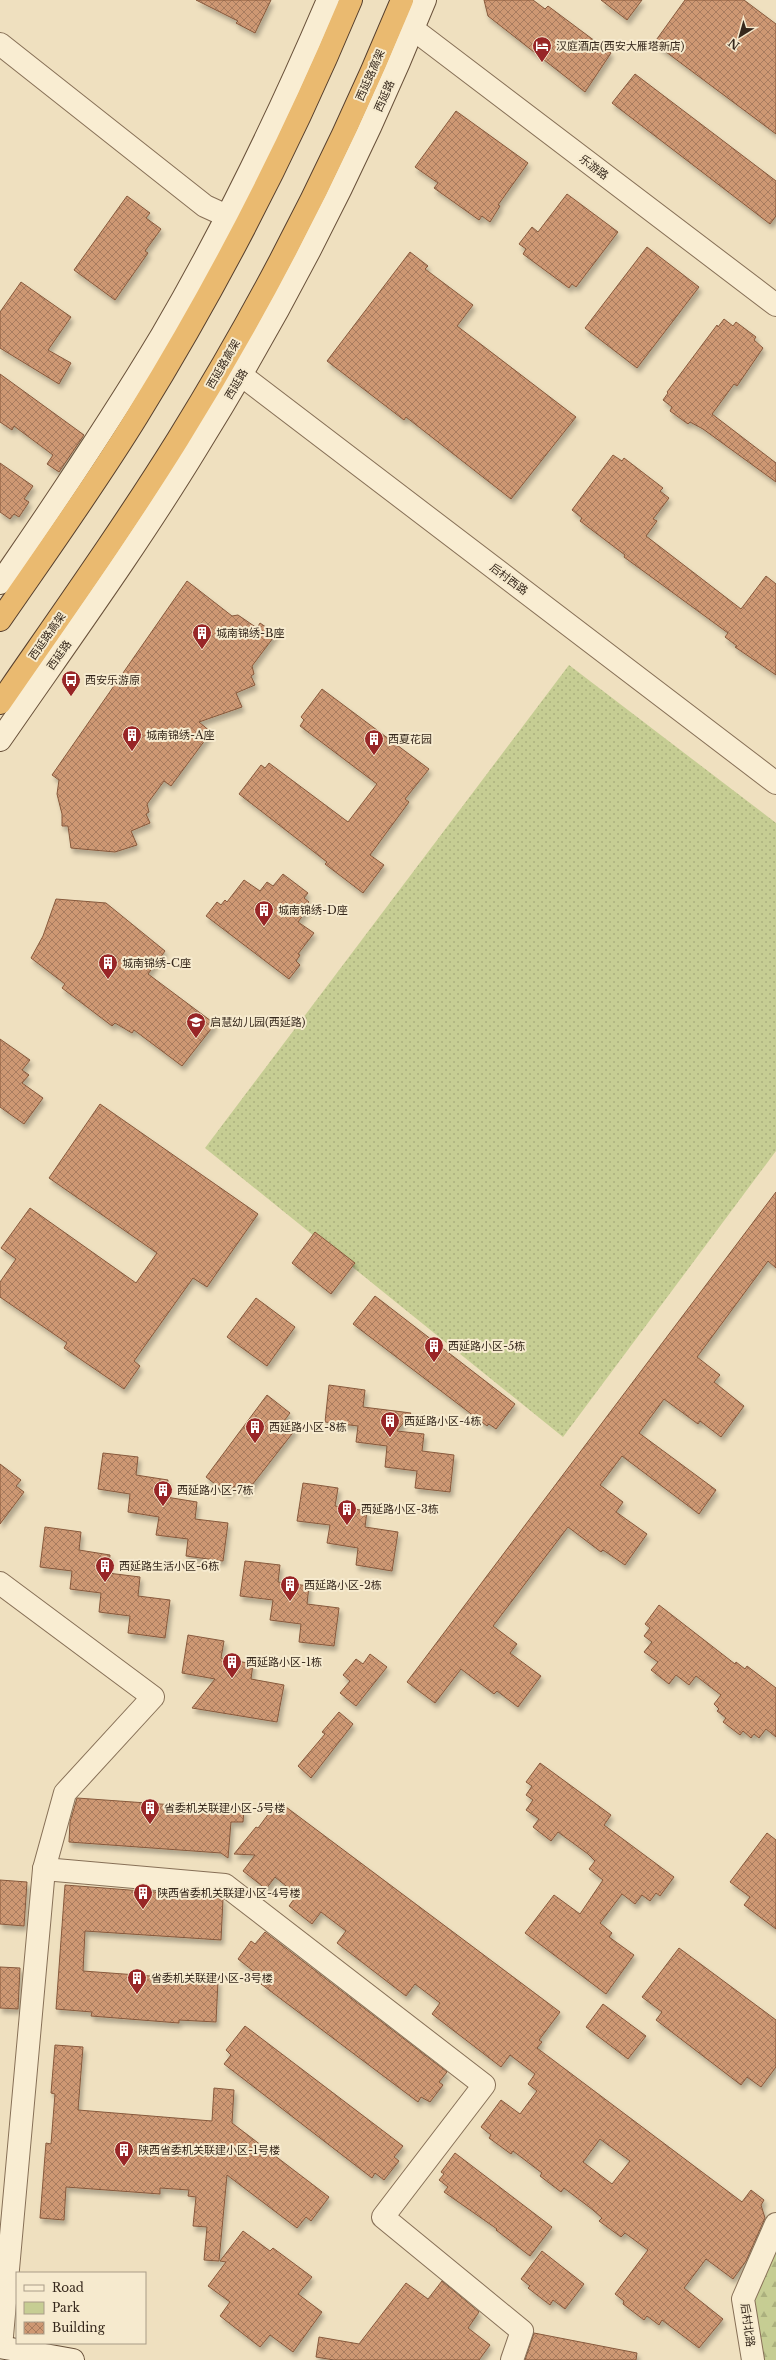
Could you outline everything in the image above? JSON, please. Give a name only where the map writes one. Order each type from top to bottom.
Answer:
[{"type":"highway","points":[[0,620],[121,442],[205,301],[280,158],[351,0]]},
{"type":"highway","name":"西延路高架","points":[[0,703],[142,496],[246,324],[326,172],[402,0]]},
{"type":"street","points":[[0,583],[119,406],[182,299],[227,216],[283,101],[328,0]]},
{"type":"street","name":"西延路","points":[[0,740],[143,533],[241,375],[286,296],[340,190],[413,29],[424,0]]},
{"type":"street","name":"乐游路","points":[[413,29],[776,305]]},
{"type":"street","points":[[0,44],[205,206],[227,216]]},
{"type":"street","name":"后村西路","points":[[241,375],[776,783]]},
{"type":"street","points":[[0,1583],[153,1697],[65,1793],[44,1869],[1,2347],[73,2360]]},
{"type":"street","points":[[44,1869],[225,1884],[484,2085],[383,2217],[522,2331],[512,2360]]},
{"type":"street","name":"后村北路","points":[[753,2360],[743,2299],[776,2224]]},
{"type":"green space","points":[[569,665],[776,823],[776,1151],[563,1437],[205,1148]]},
{"type":"green space","points":[[776,2243],[776,2360],[760,2360],[749,2304]]},
{"type":"building","points":[[196,0],[271,0],[255,33],[236,23],[238,21]]},
{"type":"building","points":[[484,0],[533,0],[545,9],[548,6],[611,53],[585,92],[488,16]]},
{"type":"building","points":[[601,0],[642,0],[627,20]]},
{"type":"building","points":[[685,0],[744,0],[776,24],[776,134],[654,43]]},
{"type":"building","points":[[635,74],[776,181],[776,216],[770,224],[612,103]]},
{"type":"building","points":[[456,111],[528,163],[498,205],[500,206],[490,222],[482,216],[479,220],[434,188],[438,183],[415,167]]},
{"type":"building","points":[[567,194],[618,232],[576,287],[572,284],[569,288],[523,254],[526,249],[519,244],[532,227],[538,232]]},
{"type":"building","points":[[127,196],[150,213],[146,218],[161,229],[145,251],[148,253],[115,300],[74,270]]},
{"type":"building","points":[[647,247],[699,287],[637,368],[585,328]]},
{"type":"building","points":[[410,252],[428,266],[425,269],[473,305],[457,326],[576,417],[511,499],[406,417],[404,420],[327,361]]},
{"type":"building","points":[[21,282],[71,317],[48,350],[71,363],[59,384],[0,348],[0,312]]},
{"type":"building","points":[[724,319],[733,326],[736,322],[756,337],[754,340],[763,348],[737,386],[734,384],[712,414],[776,463],[776,482],[703,429],[690,422],[688,424],[670,411],[672,407],[663,400],[668,393],[667,392],[717,325],[718,327]]},
{"type":"building","points":[[0,374],[84,435],[59,472],[47,464],[53,455],[14,426],[12,430],[0,422]]},
{"type":"building","points":[[613,455],[622,461],[624,458],[663,488],[660,491],[669,498],[653,519],[657,521],[646,536],[741,609],[766,576],[776,584],[776,675],[735,647],[737,646],[725,637],[728,633],[624,557],[625,555],[580,521],[582,518],[572,510]]},
{"type":"building","points":[[0,463],[33,486],[24,499],[29,502],[19,517],[14,514],[10,519],[0,512]]},
{"type":"building","points":[[187,581],[232,616],[238,615],[257,628],[260,623],[276,634],[252,666],[254,674],[251,676],[255,685],[236,693],[242,707],[199,722],[211,732],[171,786],[164,781],[147,804],[149,812],[146,814],[150,823],[131,831],[137,845],[115,852],[71,848],[68,826],[62,826],[62,814],[57,794],[59,780],[52,775]]},
{"type":"building","points":[[322,689],[429,769],[405,799],[409,802],[370,855],[384,865],[363,893],[325,864],[327,862],[239,794],[261,765],[265,768],[269,763],[348,822],[377,784],[300,726],[304,720],[301,717]]},
{"type":"building","name":"城南锦绣-D座","points":[[283,874],[308,893],[304,898],[309,902],[304,908],[307,910],[298,922],[314,933],[298,954],[300,955],[296,961],[300,965],[289,979],[206,916],[217,902],[221,905],[225,900],[227,902],[244,880],[260,891],[267,882],[273,886]]},
{"type":"building","name":"城南锦绣-C座","points":[[56,899],[106,903],[165,951],[148,974],[215,1024],[182,1066],[134,1030],[132,1033],[115,1023],[112,1026],[62,988],[65,984],[31,958],[43,936]]},
{"type":"building","points":[[0,1039],[30,1060],[22,1070],[29,1075],[22,1083],[43,1098],[24,1124],[0,1107]]},
{"type":"building","points":[[100,1104],[258,1214],[207,1287],[193,1278],[134,1361],[140,1366],[124,1389],[64,1348],[67,1343],[0,1297],[0,1282],[16,1259],[1,1248],[30,1208],[136,1283],[157,1253],[49,1178]]},
{"type":"building","points":[[776,1192],[776,1268],[768,1261],[697,1357],[720,1375],[714,1382],[744,1406],[721,1437],[700,1421],[698,1424],[664,1399],[639,1433],[716,1490],[699,1514],[622,1456],[600,1485],[623,1502],[616,1512],[647,1534],[625,1565],[603,1550],[601,1552],[568,1527],[493,1626],[517,1644],[510,1653],[541,1676],[518,1707],[497,1691],[494,1694],[461,1669],[435,1703],[407,1682]]},
{"type":"building","points":[[315,1232],[355,1263],[331,1294],[292,1263]]},
{"type":"building","name":"西延路小区-5栋","points":[[375,1296],[515,1404],[496,1429],[489,1424],[487,1426],[353,1324]]},
{"type":"building","points":[[256,1298],[295,1327],[267,1366],[227,1337]]},
{"type":"building","name":"西延路小区-4栋","points":[[329,1385],[365,1390],[363,1407],[411,1413],[397,1431],[424,1434],[422,1451],[454,1455],[450,1492],[415,1488],[417,1471],[385,1467],[387,1446],[356,1442],[358,1426],[325,1422]]},
{"type":"building","name":"西延路小区-8栋","points":[[267,1395],[290,1413],[284,1421],[295,1430],[245,1494],[234,1486],[228,1494],[206,1477]]},
{"type":"building","name":"西延路小区-7栋","points":[[103,1453],[138,1457],[136,1475],[168,1480],[166,1497],[197,1502],[195,1519],[228,1523],[223,1561],[186,1556],[188,1539],[156,1535],[159,1517],[128,1512],[130,1494],[98,1489]]},
{"type":"building","points":[[0,1464],[21,1480],[16,1486],[24,1492],[0,1524]]},
{"type":"building","name":"西延路小区-3栋","points":[[303,1483],[338,1488],[335,1506],[367,1511],[365,1527],[398,1532],[392,1571],[356,1565],[358,1548],[327,1543],[330,1525],[297,1521]]},
{"type":"building","name":"西延路生活小区-6栋","points":[[45,1527],[81,1532],[79,1550],[110,1555],[108,1573],[140,1577],[138,1596],[170,1600],[165,1638],[128,1633],[130,1616],[99,1612],[101,1593],[70,1589],[72,1571],[40,1567]]},
{"type":"building","name":"西延路小区-2栋","points":[[245,1561],[280,1565],[278,1582],[309,1586],[307,1604],[339,1608],[334,1646],[299,1642],[301,1624],[270,1620],[273,1600],[240,1596]]},
{"type":"building","points":[[659,1605],[735,1664],[736,1662],[745,1669],[747,1666],[776,1688],[776,1737],[766,1729],[759,1738],[754,1734],[751,1738],[743,1731],[740,1735],[723,1722],[726,1718],[717,1711],[719,1709],[714,1704],[721,1695],[696,1676],[689,1685],[676,1675],[669,1684],[651,1670],[658,1662],[644,1652],[652,1642],[644,1636],[650,1628],[645,1624]]},
{"type":"building","name":"西延路小区-1栋","points":[[188,1635],[224,1641],[221,1658],[253,1664],[251,1679],[284,1685],[277,1722],[192,1708],[215,1679],[182,1673]]},
{"type":"building","points":[[370,1654],[387,1667],[356,1706],[340,1693],[350,1681],[343,1675],[356,1659],[363,1664]]},
{"type":"building","points":[[339,1712],[353,1724],[311,1778],[298,1766],[325,1734],[322,1732]]},
{"type":"building","points":[[540,1763],[611,1815],[604,1825],[674,1877],[660,1896],[656,1893],[650,1901],[642,1895],[635,1904],[622,1894],[600,1923],[612,1933],[609,1937],[634,1955],[606,1994],[525,1933],[554,1895],[580,1914],[603,1880],[589,1869],[595,1861],[588,1854],[558,1832],[551,1841],[533,1827],[539,1819],[526,1810],[533,1800],[526,1795],[532,1786],[526,1782]]},
{"type":"building","name":"省委机关联建小区-5号楼","points":[[77,1798],[244,1810],[243,1822],[231,1822],[228,1858],[221,1853],[69,1842],[70,1822]]},
{"type":"building","points":[[278,1801],[560,2012],[539,2040],[542,2042],[537,2048],[742,2202],[751,2190],[764,2200],[761,2205],[765,2218],[746,2261],[733,2279],[706,2259],[684,2288],[723,2319],[699,2348],[662,2320],[659,2325],[647,2316],[644,2320],[623,2304],[624,2301],[615,2294],[648,2250],[625,2233],[621,2237],[599,2221],[602,2218],[593,2210],[564,2188],[561,2192],[540,2176],[542,2173],[513,2151],[511,2154],[489,2138],[491,2135],[481,2127],[501,2100],[520,2114],[537,2091],[528,2084],[535,2074],[510,2055],[501,2067],[432,2014],[440,2003],[415,1984],[406,1996],[337,1943],[346,1931],[321,1912],[312,1924],[289,1906],[297,1895],[275,1877],[266,1889],[243,1871],[255,1855],[234,1854],[256,1827],[258,1828]],"holes":[[[600,2139],[630,2161],[612,2184],[583,2162]]]},
{"type":"building","points":[[767,1833],[776,1840],[776,1929],[744,1905],[750,1897],[730,1882]]},
{"type":"building","points":[[0,1880],[27,1882],[24,1926],[0,1924]]},
{"type":"building","points":[[65,1885],[220,1897],[223,1899],[221,1940],[85,1931],[83,1971],[218,1981],[216,2022],[179,2020],[179,2023],[91,2016],[92,2012],[56,2009]]},
{"type":"building","points":[[265,1932],[447,2072],[439,2082],[443,2085],[430,2102],[421,2097],[418,2102],[261,1984],[271,1985],[238,1959],[251,1941],[255,1944]]},
{"type":"building","points":[[679,1948],[776,2020],[776,2067],[761,2087],[747,2077],[741,2085],[656,2020],[662,2012],[642,1997]]},
{"type":"building","points":[[0,1967],[20,1968],[18,2009],[0,2008]]},
{"type":"building","points":[[603,2004],[646,2036],[628,2059],[586,2027]]},
{"type":"building","points":[[245,2026],[403,2146],[394,2157],[399,2161],[384,2180],[375,2173],[372,2178],[224,2064],[231,2055],[226,2050]]},
{"type":"building","points":[[55,2045],[83,2047],[78,2110],[212,2121],[214,2088],[234,2090],[232,2123],[329,2197],[311,2221],[306,2217],[297,2228],[227,2175],[219,2261],[204,2260],[207,2227],[193,2226],[196,2197],[188,2196],[189,2190],[160,2188],[160,2194],[66,2187],[64,2220],[40,2218],[46,2143],[51,2144],[55,2094],[51,2093]]},
{"type":"building","points":[[455,2153],[552,2227],[530,2256],[496,2230],[497,2229],[444,2192],[448,2187],[439,2180],[444,2174],[441,2172]]},
{"type":"building","points":[[243,2231],[270,2251],[273,2248],[312,2277],[298,2294],[322,2312],[293,2352],[270,2335],[260,2347],[220,2316],[230,2302],[208,2286],[226,2262],[220,2261]]},
{"type":"building","points":[[542,2251],[584,2284],[565,2309],[553,2300],[550,2305],[528,2288],[530,2286],[521,2279]]},
{"type":"building","points":[[442,2281],[479,2312],[468,2328],[490,2345],[479,2360],[334,2360],[316,2357],[319,2337],[359,2344],[406,2283],[428,2299]]},
{"type":"building","points":[[534,2333],[637,2353],[636,2360],[525,2360]]},
{"type":"place","name":"汉庭酒店(西安大雁塔新店)","points":[[542,63]]},
{"type":"place","name":"城南锦绣-B座","points":[[202,650]]},
{"type":"place","name":"西安乐游原","points":[[71,697]]},
{"type":"place","name":"城南锦绣-A座","points":[[132,752]]},
{"type":"place","name":"西夏花园","points":[[374,756]]},
{"type":"place","name":"城南锦绣-D座","points":[[264,927]]},
{"type":"place","name":"城南锦绣-C座","points":[[108,980]]},
{"type":"place","name":"启慧幼儿园(西延路)","points":[[196,1039]]},
{"type":"place","name":"西延路小区-5栋","points":[[434,1363]]},
{"type":"place","name":"西延路小区-4栋","points":[[390,1438]]},
{"type":"place","name":"西延路小区-8栋","points":[[255,1444]]},
{"type":"place","name":"西延路小区-7栋","points":[[163,1507]]},
{"type":"place","name":"西延路小区-3栋","points":[[347,1526]]},
{"type":"place","name":"西延路生活小区-6栋","points":[[105,1583]]},
{"type":"place","name":"西延路小区-2栋","points":[[290,1602]]},
{"type":"place","name":"西延路小区-1栋","points":[[232,1679]]},
{"type":"place","name":"省委机关联建小区-5号楼","points":[[150,1825]]},
{"type":"place","name":"陕西省委机关联建小区-4号楼","points":[[143,1910]]},
{"type":"place","name":"省委机关联建小区-3号楼","points":[[137,1995]]},
{"type":"place","name":"陕西省委机关联建小区-1号楼","points":[[124,2167]]}]
